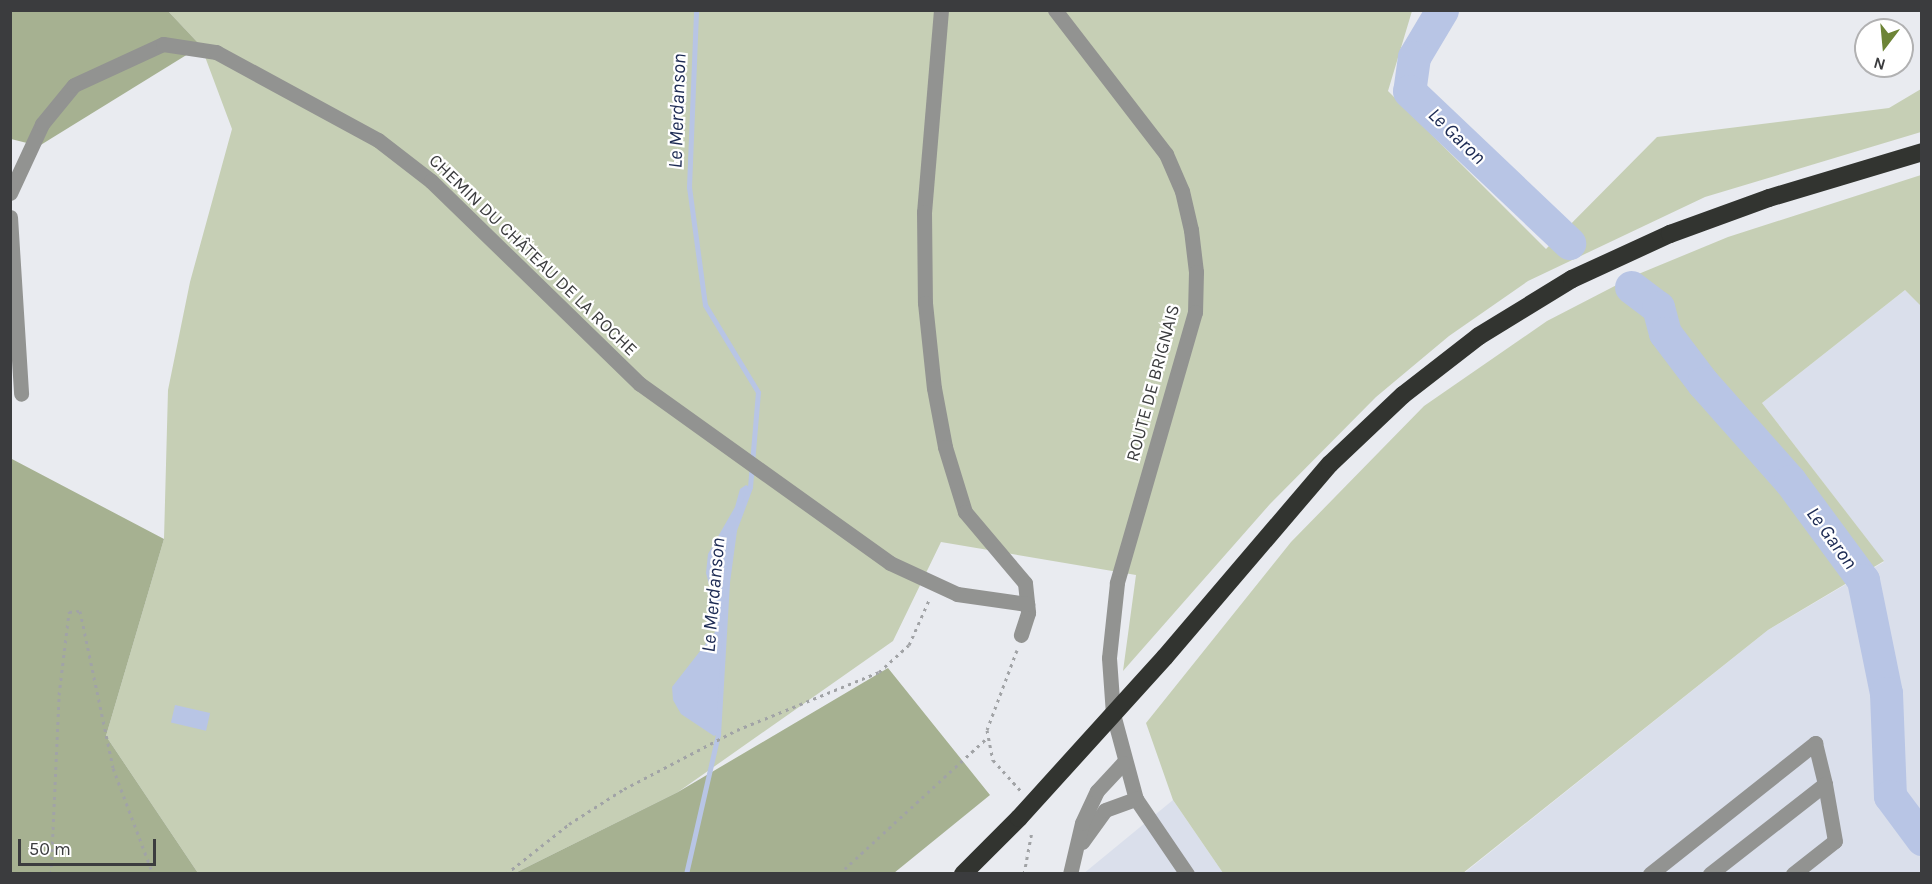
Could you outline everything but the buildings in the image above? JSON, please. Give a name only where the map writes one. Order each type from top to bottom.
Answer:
[{"type":"highway","points":[[963,873],[1025,823],[1330,464],[1403,395],[1479,336],[1572,279],[1670,234],[1769,198],[1922,152]]},
{"type":"street","points":[[941,10],[924,212],[925,303],[934,388],[945,447],[965,512],[1025,584],[1027,604],[1021,635]]},
{"type":"street","name":"ROUTE DE BRIGNAIS","points":[[1055,10],[1167,154],[1182,191],[1196,272],[1195,312],[1186,352],[1117,583],[1109,658],[1113,714],[1123,763],[1136,799],[1187,873]]},
{"type":"street","name":"CHEMIN DU CHÂTEAU DE LA ROCHE","points":[[10,193],[42,124],[74,85],[163,45],[216,52],[378,140],[431,181],[640,384],[890,563],[957,594],[1027,604]]},
{"type":"street","points":[[10,217],[21,394]]},
{"type":"street","points":[[1650,873],[1815,743],[1835,841],[1792,873]]},
{"type":"street","points":[[1070,873],[1082,823],[1097,791],[1123,763]]},
{"type":"street","points":[[1710,873],[1825,784]]},
{"type":"street","points":[[1073,858],[1105,810],[1136,799]]},
{"type":"path","points":[[507,873],[569,824],[624,789],[737,730],[879,672],[909,645],[936,584]]},
{"type":"path","points":[[51,873],[59,695],[69,612],[80,611],[113,768],[153,873]]},
{"type":"path","points":[[1021,635],[987,730],[993,760],[1018,786],[1026,801]]},
{"type":"path","points":[[839,873],[988,737]]},
{"type":"path","points":[[1024,873],[1025,823]]},
{"type":"shaded area","points":[[1905,290],[1922,306],[1921,873],[1463,874],[1768,630],[1884,562],[1762,403]]},
{"type":"shaded area","points":[[1173,800],[1223,873],[1083,874]]},
{"type":"green space","points":[[10,11],[168,11],[201,46],[39,146],[11,139]]},
{"type":"green space","points":[[168,11],[1412,11],[1388,91],[1546,249],[1657,137],[1889,108],[1921,89],[1921,132],[1705,197],[1528,281],[1449,336],[1376,397],[1270,504],[1123,671],[1136,575],[941,542],[893,641],[678,792],[515,873],[198,873],[106,736],[164,539],[168,390],[190,282],[232,129],[201,46]]},
{"type":"green space","points":[[1921,175],[1921,306],[1905,290],[1762,403],[1884,561],[1768,630],[1463,873],[1223,873],[1173,800],[1146,723],[1291,542],[1424,406],[1547,321],[1636,275],[1728,237]]},
{"type":"green space","points":[[10,458],[164,539],[106,736],[198,873],[11,873]]},
{"type":"green space","points":[[888,668],[990,795],[894,873],[515,873],[678,792]]},
{"type":"water","points":[[746,485],[750,487],[734,530],[727,582],[718,734],[714,736],[681,714],[673,700],[672,687],[715,632],[718,617],[706,573],[708,554],[735,507],[740,489]]},
{"type":"water","points":[[175,705],[210,713],[206,731],[171,723]]},
{"type":"waterway","name":"Le Merdanson","points":[[686,874],[718,734],[727,582],[734,530],[750,487],[758,392],[705,305],[689,187],[696,10]]},
{"type":"waterway","name":"Le Garon","points":[[1442,10],[1414,57],[1409,91],[1569,243]]},
{"type":"waterway","name":"Le Garon","points":[[1631,287],[1658,307],[1665,333],[1703,383],[1790,481],[1863,580],[1886,693],[1890,796],[1922,839]]}]
